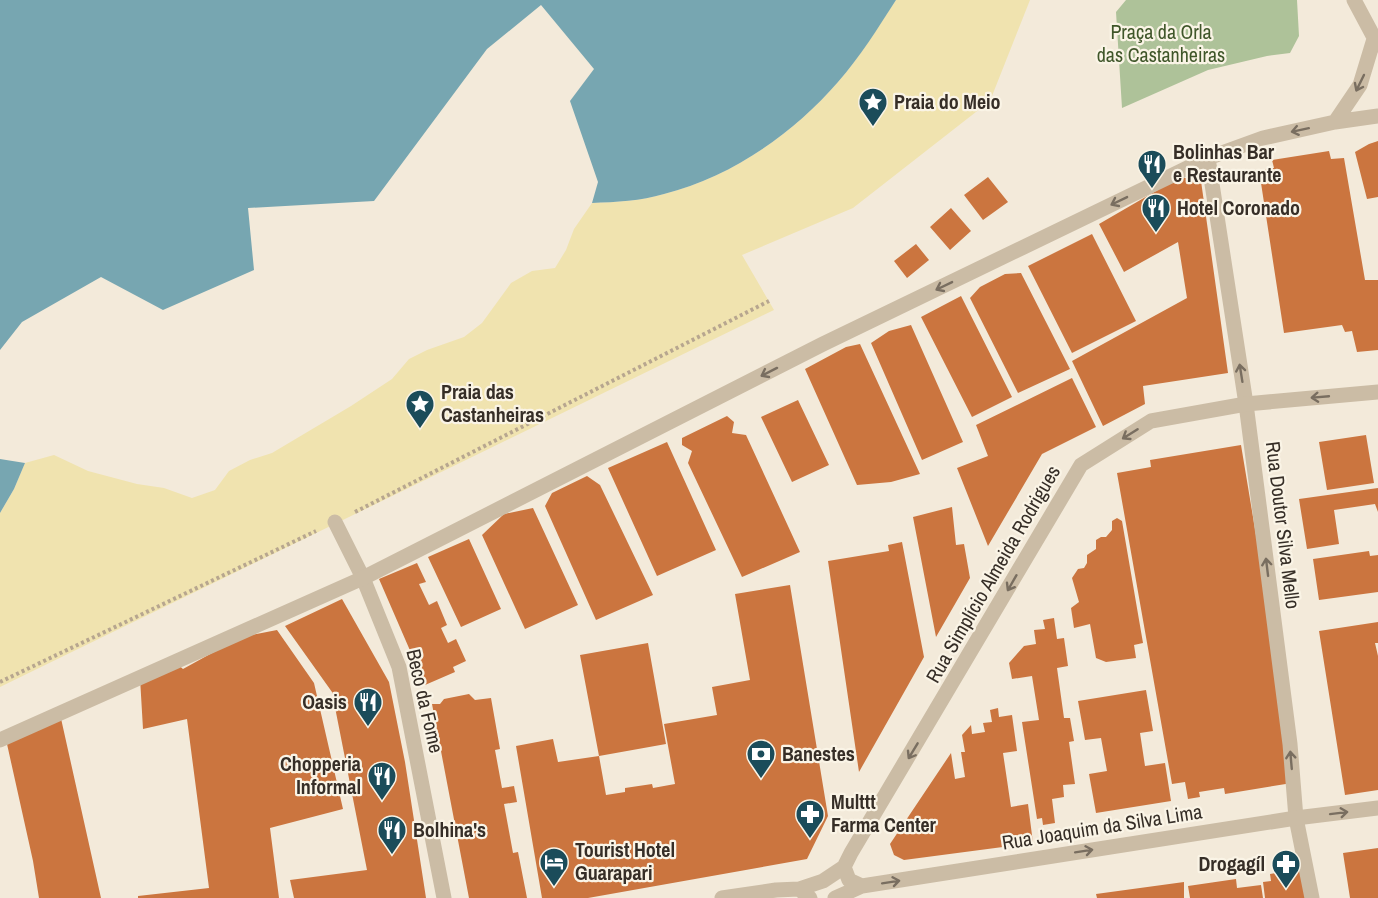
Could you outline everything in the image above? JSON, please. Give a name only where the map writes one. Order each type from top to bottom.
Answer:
[{"type":"street","points":[[1335,122],[1360,85],[1376,42],[1354,0]]},
{"type":"street","points":[[0,740],[363,578],[824,344],[1208,158],[1263,138],[1335,122],[1378,116]]},
{"type":"street","name":"Rua Doutor Silva Mello","points":[[1208,158],[1246,404],[1290,744],[1296,818],[1312,898]]},
{"type":"street","name":"Rua Simplício Almeida Rodrigues","points":[[805,894],[844,867],[1081,465],[1151,421],[1246,404],[1378,392]]},
{"type":"street","name":"Beco da Fome","points":[[335,522],[363,578],[399,667],[444,898]]},
{"type":"street","name":"Rua Joaquim da Silva Lima","points":[[835,898],[862,886],[1296,818],[1378,808]]},
{"type":"street","points":[[844,867],[849,880],[862,886]]},
{"type":"street","points":[[722,898],[776,890],[805,894]]},
{"type":"path","points":[[0,682],[335,522],[769,301]]},
{"type":"green space","name":"Praça da Orla das Castanheiras","points":[[1126,0],[1297,0],[1299,36],[1290,53],[1208,70],[1122,108],[1116,12]]},
{"type":"sand","name":"Praia das Castanheiras","points":[[896,0],[1030,0],[990,101],[853,208],[742,255],[774,310],[0,687],[0,513],[25,463],[54,455],[88,471],[137,484],[164,488],[192,498],[215,490],[229,471],[250,460],[272,453],[351,406],[392,379],[409,359],[464,337],[482,323],[511,283],[532,271],[555,268],[566,250],[574,229],[592,203],[646,198],[689,186],[737,165],[781,136],[838,82]]},
{"type":"water","points":[[0,0],[896,0],[838,82],[801,119],[759,151],[713,177],[664,194],[619,202],[592,203],[598,182],[570,101],[594,69],[541,5],[487,49],[374,201],[248,208],[254,270],[163,310],[101,277],[22,322],[0,350]]},
{"type":"water","points":[[0,459],[25,463],[0,513]]},
{"type":"building","points":[[1378,141],[1378,197],[1367,199],[1355,152]]},
{"type":"building","points":[[1329,151],[1331,159],[1344,158],[1365,280],[1378,280],[1378,350],[1357,352],[1352,331],[1345,332],[1342,325],[1284,333],[1259,170],[1274,168],[1272,160]]},
{"type":"building","points":[[988,177],[1008,202],[983,220],[964,195]]},
{"type":"building","points":[[1180,177],[1201,181],[1228,373],[1143,386],[1145,404],[1103,426],[1072,361],[1187,298],[1178,242],[1124,272],[1099,224]]},
{"type":"building","points":[[951,208],[971,231],[950,250],[930,227]]},
{"type":"building","points":[[1092,234],[1136,321],[1072,353],[1028,266]]},
{"type":"building","points":[[916,244],[929,260],[907,278],[894,261]]},
{"type":"building","points":[[1021,273],[1070,369],[1018,393],[970,298],[980,287],[1005,274]]},
{"type":"building","points":[[961,296],[1012,397],[972,417],[921,317]]},
{"type":"building","points":[[911,325],[963,442],[922,460],[871,343],[889,331]]},
{"type":"building","points":[[860,344],[920,474],[891,482],[857,485],[805,369],[846,347]]},
{"type":"building","points":[[1072,378],[1096,427],[1042,454],[988,546],[957,468],[988,456],[976,425]]},
{"type":"building","points":[[798,400],[829,465],[792,482],[761,417]]},
{"type":"building","points":[[727,416],[734,422],[732,433],[746,435],[800,552],[742,577],[688,463],[692,451],[682,445],[682,438]]},
{"type":"building","points":[[1366,435],[1374,483],[1327,490],[1319,442]]},
{"type":"building","points":[[667,442],[716,550],[657,576],[608,468]]},
{"type":"building","points":[[1241,445],[1292,783],[1225,794],[1224,788],[1199,792],[1200,797],[1188,799],[1185,782],[1172,784],[1117,473],[1151,467],[1150,460]]},
{"type":"building","points":[[587,476],[600,485],[653,595],[596,620],[545,506],[552,493]]},
{"type":"building","points":[[1378,488],[1378,512],[1375,504],[1334,510],[1339,544],[1307,549],[1299,499]]},
{"type":"building","points":[[952,507],[956,545],[964,544],[970,578],[936,637],[913,517]]},
{"type":"building","points":[[533,508],[578,605],[525,629],[482,535],[504,514]]},
{"type":"building","points":[[1117,518],[1122,521],[1143,643],[1134,645],[1136,658],[1106,662],[1096,658],[1090,624],[1074,628],[1071,608],[1079,602],[1072,578],[1078,569],[1084,568],[1087,555],[1096,549],[1096,540],[1106,537],[1112,530],[1112,521]]},
{"type":"building","points":[[469,539],[501,609],[461,627],[428,557]]},
{"type":"building","points":[[902,542],[924,657],[859,772],[828,561],[889,551],[888,545]]},
{"type":"building","points":[[1369,551],[1370,556],[1378,555],[1378,592],[1319,600],[1313,559]]},
{"type":"building","points":[[417,563],[426,582],[419,584],[429,605],[437,601],[447,625],[441,628],[448,643],[456,639],[466,661],[453,667],[455,672],[425,685],[379,579]]},
{"type":"building","points":[[790,585],[828,816],[807,859],[588,898],[542,898],[516,746],[553,739],[558,762],[599,756],[606,795],[625,792],[625,788],[652,784],[653,788],[675,784],[664,724],[717,715],[712,687],[750,680],[735,594]]},
{"type":"building","points":[[342,599],[389,682],[405,762],[426,898],[294,898],[290,880],[367,870],[332,692],[285,626]]},
{"type":"building","points":[[1054,618],[1057,639],[1064,638],[1068,666],[1057,668],[1064,718],[1070,718],[1074,741],[1069,742],[1075,784],[1063,785],[1064,797],[1052,799],[1055,823],[1043,825],[1042,818],[1037,819],[1022,722],[1039,720],[1032,676],[1012,679],[1009,663],[1024,646],[1036,644],[1034,630],[1045,629],[1043,620]]},
{"type":"building","points":[[1378,622],[1378,643],[1375,643],[1378,656],[1378,790],[1345,795],[1319,631]]},
{"type":"building","points":[[277,630],[314,683],[343,809],[270,828],[279,898],[138,898],[138,896],[209,888],[187,719],[143,729],[140,678],[176,663],[183,669],[241,637]]},
{"type":"building","points":[[648,643],[666,744],[599,756],[580,655]]},
{"type":"building","points":[[1146,690],[1153,731],[1140,733],[1145,766],[1165,763],[1171,801],[1096,813],[1089,774],[1107,771],[1101,738],[1085,740],[1078,701]]},
{"type":"building","points":[[469,694],[475,700],[491,698],[500,749],[495,750],[502,788],[514,786],[517,802],[504,804],[513,853],[518,852],[527,898],[469,898],[432,704],[440,704],[444,699]]},
{"type":"building","points":[[998,708],[999,717],[1012,715],[1017,751],[1003,753],[1011,807],[1028,804],[1033,843],[904,860],[894,855],[890,844],[951,753],[955,779],[965,777],[961,752],[965,752],[962,735],[971,725],[972,734],[985,732],[983,723],[992,722],[990,710]]},
{"type":"building","points":[[60,714],[101,898],[39,898],[7,744]]},
{"type":"building","points":[[1378,848],[1378,898],[1350,898],[1343,853]]},
{"type":"building","name":"Drogagíl","points":[[1300,869],[1310,898],[1265,898],[1263,882],[1271,881],[1270,874]]},
{"type":"building","points":[[1236,879],[1237,888],[1261,885],[1263,898],[1190,898],[1188,886]]},
{"type":"building","points":[[1184,882],[1184,898],[1097,898],[1096,894]]},
{"type":"place","name":"Praia do Meio","points":[[873,128]]},
{"type":"place","name":"Bolinhas Bar e Restaurante","points":[[1152,190]]},
{"type":"place","name":"Hotel Coronado","points":[[1156,234]]},
{"type":"place","name":"Praia das Castanheiras","points":[[420,430]]},
{"type":"place","name":"Oasis","points":[[368,728]]},
{"type":"place","name":"Banestes","points":[[761,780]]},
{"type":"place","name":"Chopperia Informal","points":[[382,802]]},
{"type":"place","name":"Multtt Farma Center","points":[[810,840]]},
{"type":"place","name":"Bolhina's","points":[[392,856]]},
{"type":"place","name":"Tourist Hotel Guarapari","points":[[554,888]]},
{"type":"place","name":"Drogagíl","points":[[1286,890]]}]
